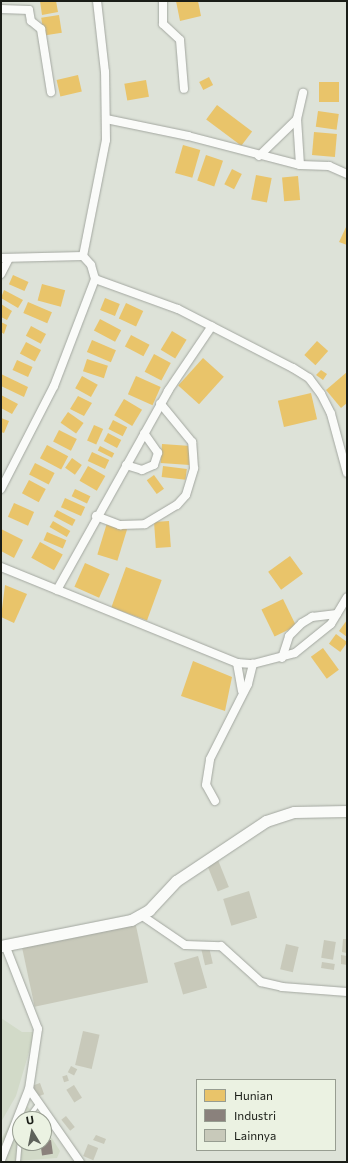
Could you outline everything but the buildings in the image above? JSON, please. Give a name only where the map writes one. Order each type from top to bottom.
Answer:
[{"type":"main road","points":[[3,946],[141,915],[176,881],[266,821],[294,812],[347,811]]},
{"type":"street","points":[[83,256],[95,207],[106,119],[97,1]]},
{"type":"street","points":[[162,1],[164,24],[180,40],[184,89]]},
{"type":"street","points":[[1,9],[29,10],[30,21],[41,29],[51,92]]},
{"type":"street","points":[[300,165],[297,119],[303,93]]},
{"type":"street","points":[[106,119],[188,136],[258,156],[300,165],[329,166],[347,174]]},
{"type":"street","points":[[258,156],[297,119]]},
{"type":"street","points":[[1,274],[4,259],[83,256]]},
{"type":"street","points":[[1,489],[54,386],[95,279],[91,265],[83,256]]},
{"type":"street","points":[[95,279],[178,309],[267,352],[309,378],[331,414],[347,473]]},
{"type":"street","points":[[57,590],[96,516],[160,403],[212,326]]},
{"type":"street","points":[[96,516],[120,525],[145,524],[177,505],[186,495],[194,468],[192,442],[160,403]]},
{"type":"street","points":[[126,465],[142,470],[154,465],[158,453],[144,433]]},
{"type":"street","points":[[1,566],[237,663],[253,664],[282,658],[319,636],[337,614],[347,597]]},
{"type":"street","points":[[282,658],[289,636],[302,623],[312,617],[337,614]]},
{"type":"street","points":[[237,663],[242,691]]},
{"type":"street","points":[[215,801],[206,785],[210,759],[242,691],[251,678],[253,664]]},
{"type":"street","points":[[141,915],[185,945],[221,946],[261,982],[282,987],[347,992]]},
{"type":"street","points":[[1,1160],[29,1090],[38,1029],[3,946]]},
{"type":"street","points":[[29,1090],[80,1162]]},
{"type":"lane","points":[[33,1111],[39,1103]]},
{"type":"lane","points":[[18,1162],[19,1151]]},
{"type":"shaded area","points":[[1,1018],[22,1032],[35,1032],[16,1096],[1,1122]]},
{"type":"shaded area","points":[[23,1101],[31,1111],[17,1111]]},
{"type":"shaded area","points":[[12,1120],[12,1151],[52,1151],[52,1138],[60,1151],[57,1158],[1,1162],[2,1138]]}]
